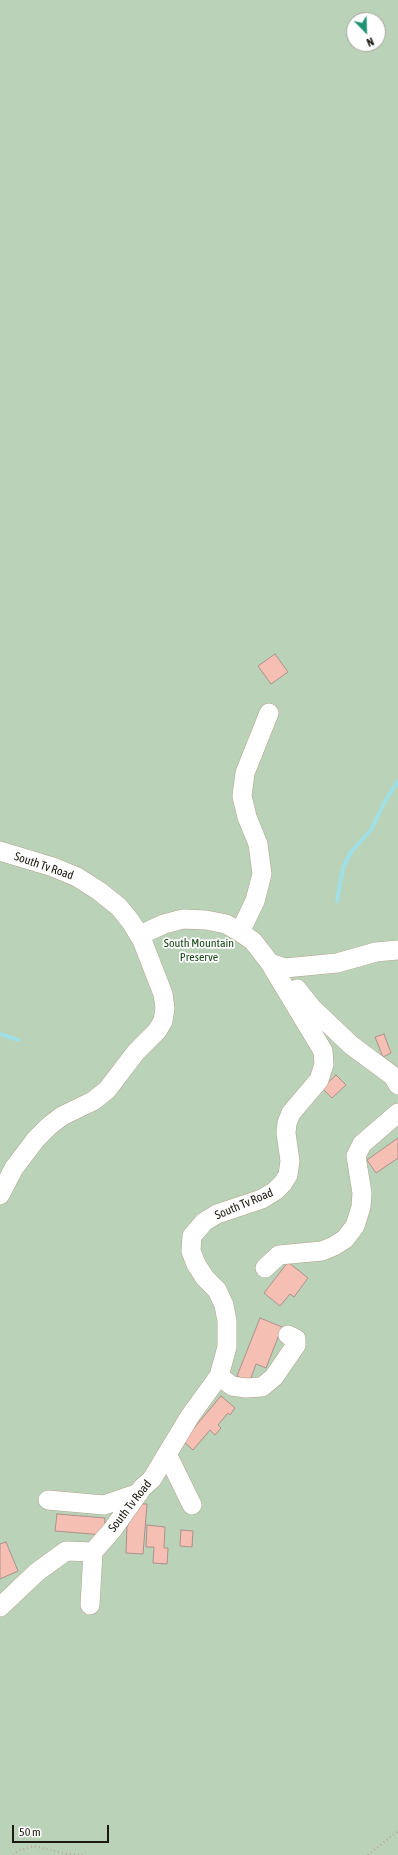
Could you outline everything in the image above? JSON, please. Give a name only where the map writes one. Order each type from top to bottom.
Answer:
[{"type":"street","points":[[240,932],[255,901],[262,874],[258,844],[247,817],[242,796],[245,773],[268,713]]},
{"type":"street","name":"South Tv Road","points":[[0,851],[53,867],[77,877],[99,891],[118,907],[140,935],[163,994],[165,1008],[163,1022],[157,1031],[136,1052],[107,1090],[93,1101],[62,1116],[36,1139],[14,1168],[0,1195]]},
{"type":"street","points":[[140,935],[164,924],[183,919],[206,920],[226,924],[240,932],[253,941],[277,965],[291,980],[312,1008],[351,1045],[393,1076],[398,1085]]},
{"type":"street","points":[[277,965],[337,963],[376,952],[398,950]]},
{"type":"street","name":"South Tv Road","points":[[93,1552],[139,1493],[152,1479],[190,1416],[219,1376],[227,1347],[227,1321],[224,1305],[217,1290],[205,1278],[196,1264],[191,1251],[192,1236],[204,1222],[217,1214],[262,1199],[276,1191],[284,1183],[288,1175],[290,1161],[286,1133],[287,1123],[291,1113],[319,1080],[324,1064],[323,1051],[277,965]]},
{"type":"street","points":[[265,1268],[280,1255],[322,1251],[334,1246],[344,1239],[355,1226],[361,1207],[362,1193],[356,1156],[362,1144],[398,1113]]},
{"type":"street","points":[[219,1376],[232,1386],[246,1388],[262,1386],[274,1377],[296,1345],[296,1339],[288,1335]]},
{"type":"street","points":[[167,1454],[192,1505]]},
{"type":"street","points":[[48,1500],[104,1505],[139,1493]]},
{"type":"street","points":[[0,1607],[37,1572],[66,1551],[93,1552],[90,1605]]},
{"type":"path","points":[[368,1855],[398,1831]]},
{"type":"path","points":[[13,1855],[18,1851],[34,1846],[66,1854],[85,1855]]},
{"type":"green space","name":"South Mountain Preserve","points":[[0,0],[398,0],[398,1855],[0,1855]]},
{"type":"building","points":[[275,654],[288,672],[271,684],[258,666]]},
{"type":"building","points":[[384,1034],[391,1053],[383,1057],[375,1037]]},
{"type":"building","points":[[336,1075],[346,1085],[332,1098],[322,1088]]},
{"type":"building","points":[[398,1138],[398,1158],[376,1173],[367,1160]]},
{"type":"building","points":[[288,1262],[308,1278],[294,1297],[290,1294],[280,1306],[264,1293]]},
{"type":"building","points":[[260,1318],[282,1327],[266,1368],[256,1364],[250,1381],[237,1376]]},
{"type":"building","points":[[221,1396],[235,1408],[230,1415],[228,1413],[218,1425],[221,1428],[215,1435],[210,1430],[193,1450],[183,1441]]},
{"type":"building","points":[[141,1504],[147,1504],[143,1554],[126,1553],[127,1527],[134,1512]]},
{"type":"building","points":[[57,1514],[105,1518],[104,1535],[55,1531]]},
{"type":"building","points":[[147,1525],[165,1527],[164,1548],[168,1548],[167,1564],[153,1563],[154,1547],[146,1547]]},
{"type":"building","points":[[181,1530],[193,1531],[192,1547],[180,1546]]},
{"type":"building","points":[[6,1542],[18,1571],[0,1579],[0,1544]]},
{"type":"waterway","points":[[337,901],[343,868],[351,852],[371,830],[384,803],[398,781]]},
{"type":"waterway","points":[[0,1034],[18,1040]]}]
